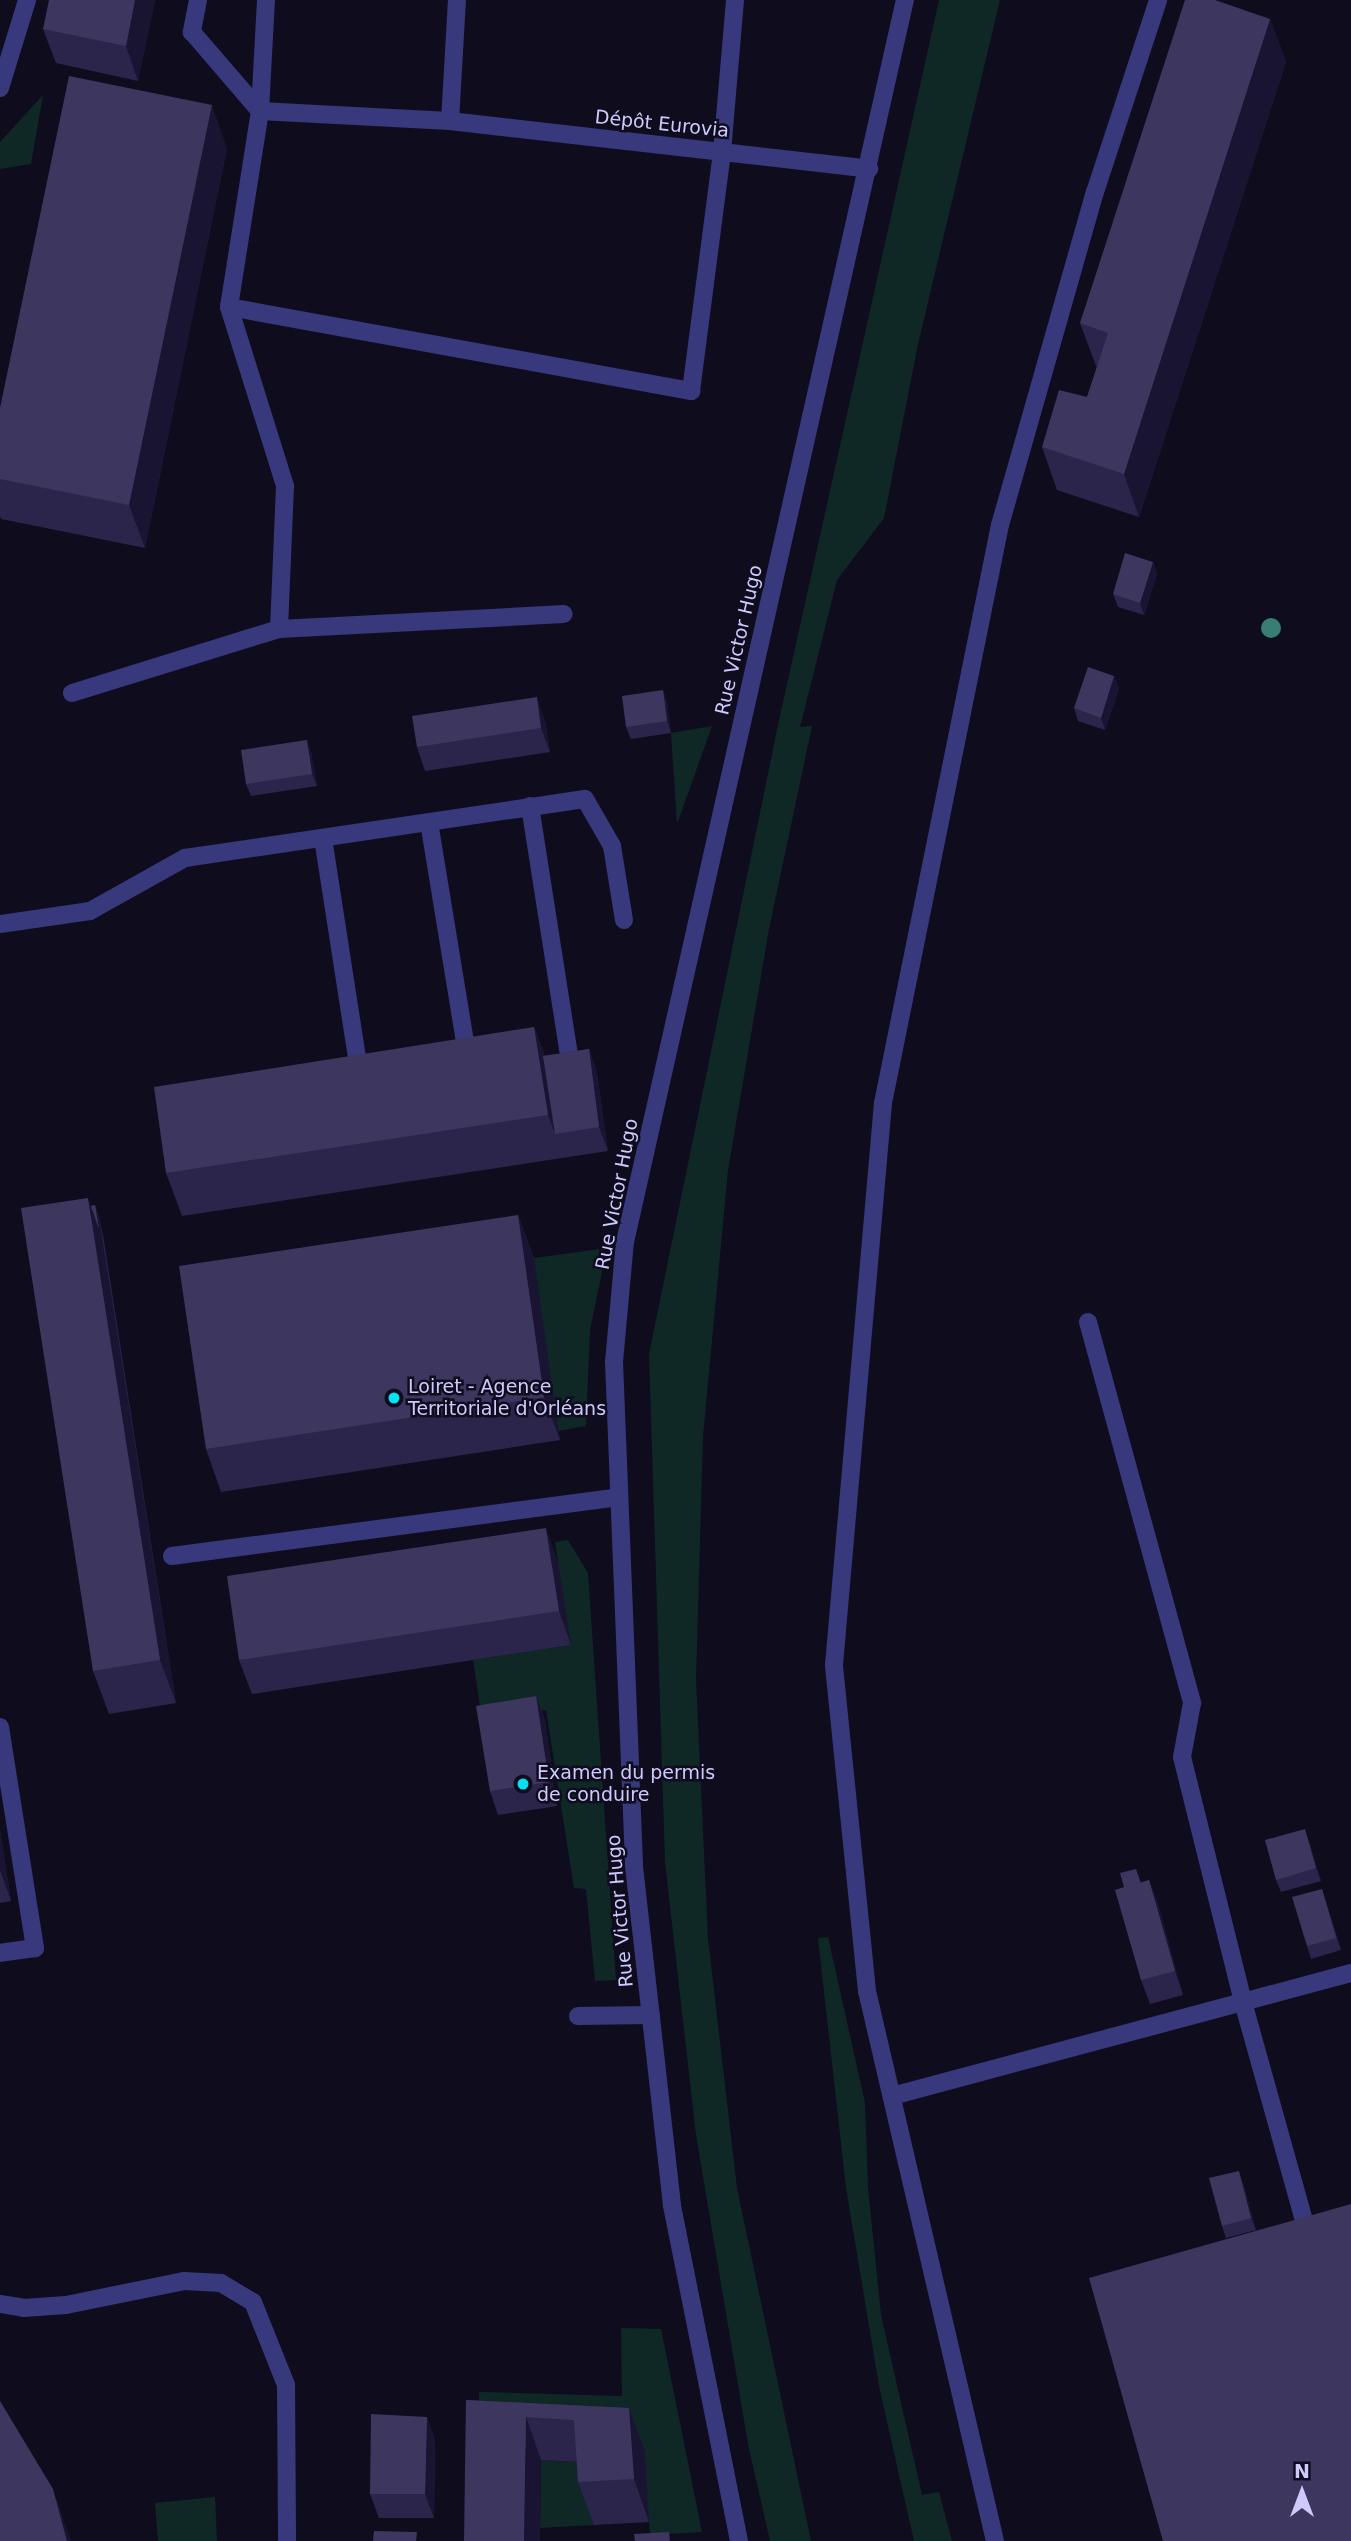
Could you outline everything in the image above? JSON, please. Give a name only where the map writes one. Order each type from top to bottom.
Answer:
[{"type":"street","points":[[0,88],[27,0]]},
{"type":"street","points":[[198,0],[192,32],[260,111]]},
{"type":"street","points":[[266,0],[260,111],[229,307],[285,486],[279,629]]},
{"type":"street","points":[[450,121],[457,0]]},
{"type":"street","points":[[229,307],[691,391],[722,152],[735,0]]},
{"type":"street","name":"Rue Victor Hugo","points":[[739,2541],[672,2205],[634,1864],[614,1362],[625,1242],[905,0]]},
{"type":"street","points":[[995,2541],[867,1992],[834,1665],[883,1103],[1000,526],[1095,192],[1158,0]]},
{"type":"street","name":"Dépôt Eurovia","points":[[260,111],[450,121],[869,169]]},
{"type":"street","points":[[72,693],[279,629],[564,614]]},
{"type":"street","points":[[0,924],[90,911],[185,858],[585,799],[612,846],[624,920]]},
{"type":"street","points":[[530,807],[569,1054]]},
{"type":"street","points":[[429,822],[469,1070]]},
{"type":"street","points":[[323,838],[361,1082]]},
{"type":"street","points":[[1088,1322],[1192,1703],[1182,1756],[1242,2002],[1308,2235]]},
{"type":"street","points":[[172,1556],[619,1497]]},
{"type":"street","points":[[0,1727],[35,1948],[0,1953]]},
{"type":"street","points":[[892,2096],[1351,1973]]},
{"type":"street","points":[[578,2017],[651,2015]]},
{"type":"street","points":[[0,2304],[24,2308],[66,2305],[184,2281],[221,2283],[253,2302],[286,2385],[287,2541]]},
{"type":"green space","points":[[939,0],[1000,0],[918,344],[884,518],[837,580],[800,727],[812,726],[769,929],[728,1170],[703,1436],[696,1680],[708,1939],[737,2188],[811,2541],[770,2541],[748,2444],[696,2135],[665,1862],[649,1354],[778,725]]},
{"type":"green space","points":[[43,95],[31,164],[0,169],[0,142]]},
{"type":"green space","points":[[712,726],[677,824],[671,733]]},
{"type":"green space","points":[[607,1248],[590,1330],[586,1426],[558,1431],[534,1258]]},
{"type":"green space","points":[[568,1540],[588,1573],[616,1980],[595,1981],[586,1889],[574,1888],[546,1710],[482,1719],[473,1660],[571,1645],[555,1542]]},
{"type":"green space","points":[[828,1937],[865,2103],[868,2188],[881,2315],[922,2495],[939,2492],[952,2541],[914,2541],[879,2386],[846,2188],[818,1938]]},
{"type":"green space","points":[[621,2328],[661,2329],[702,2532],[650,2535],[644,2451],[481,2443],[479,2392],[622,2396]]},
{"type":"green space","points":[[541,2460],[589,2463],[594,2525],[540,2528]]},
{"type":"green space","points":[[215,2497],[217,2541],[158,2541],[155,2503]]},
{"type":"building","points":[[49,0],[135,0],[126,46],[43,29]]},
{"type":"building","points":[[1185,0],[1215,0],[1270,19],[1124,474],[1042,447],[1059,390],[1087,397],[1108,333],[1080,323]]},
{"type":"building","points":[[69,76],[212,105],[129,505],[0,479],[0,408]]},
{"type":"building","points":[[1125,553],[1153,562],[1140,603],[1113,594]]},
{"type":"building","points":[[1088,667],[1114,676],[1101,718],[1074,708]]},
{"type":"building","points":[[663,690],[667,721],[626,727],[622,696]]},
{"type":"building","points":[[537,697],[541,728],[417,747],[412,716]]},
{"type":"building","points":[[307,740],[312,774],[246,784],[241,750]]},
{"type":"building","points":[[534,1027],[548,1115],[166,1173],[154,1087]]},
{"type":"building","points":[[589,1049],[599,1127],[555,1134],[543,1056]]},
{"type":"building","points":[[88,1198],[160,1660],[93,1671],[21,1208]]},
{"type":"building","points":[[95,1205],[99,1229],[91,1206]]},
{"type":"building","points":[[518,1215],[544,1397],[206,1449],[179,1266]]},
{"type":"building","points":[[546,1528],[559,1611],[239,1660],[227,1576]]},
{"type":"building","points":[[536,1696],[549,1782],[490,1791],[476,1706]]},
{"type":"building","points":[[1305,1829],[1316,1868],[1276,1880],[1265,1840]]},
{"type":"building","points":[[1136,1869],[1140,1883],[1149,1880],[1175,1971],[1141,1980],[1115,1890],[1124,1887],[1120,1873]]},
{"type":"building","points":[[1322,1889],[1336,1938],[1307,1946],[1292,1897]]},
{"type":"building","points":[[1239,2171],[1251,2218],[1222,2226],[1209,2178]]},
{"type":"building","points":[[1351,2204],[1351,2541],[1163,2541],[1089,2278]]},
{"type":"building","points":[[466,2400],[629,2408],[634,2479],[578,2482],[574,2420],[526,2417],[524,2541],[464,2541]]},
{"type":"building","points":[[0,2401],[53,2489],[67,2541],[0,2541]]},
{"type":"building","points":[[371,2414],[427,2417],[425,2494],[370,2494]]},
{"type":"building","points":[[374,2531],[417,2532],[416,2541],[373,2541]]},
{"type":"building","points":[[669,2532],[670,2541],[635,2541],[634,2534]]},
{"type":"place","name":"Loiret - Agence Territoriale d'Orléans","points":[[394,1398]]},
{"type":"place","name":"Examen du permis de conduire","points":[[523,1784]]}]
